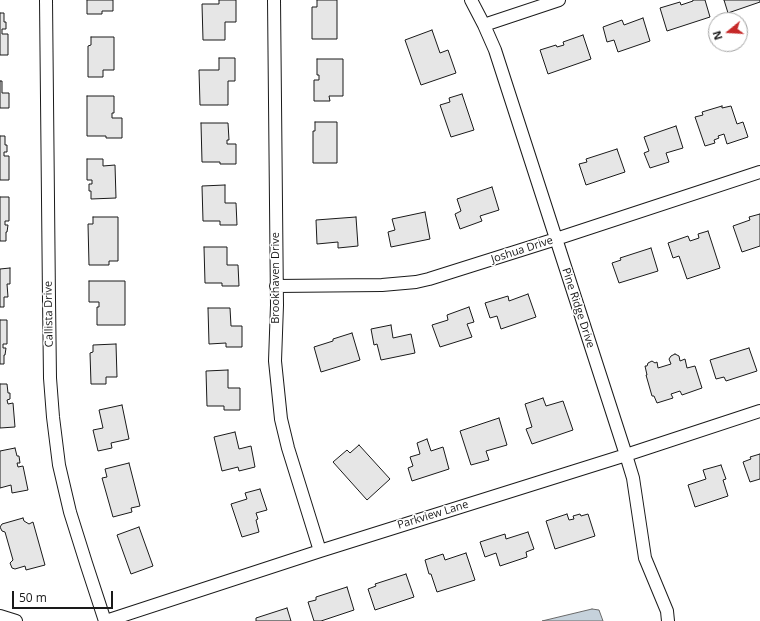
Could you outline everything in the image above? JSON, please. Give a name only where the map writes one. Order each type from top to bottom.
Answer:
[{"type":"street","name":"Callista Drive","points":[[46,0],[49,314],[52,417],[59,465],[70,512],[105,621]]},
{"type":"street","name":"Brookhaven Drive","points":[[274,0],[276,286],[275,361],[281,419],[288,448],[320,550]]},
{"type":"street","name":"Pine Ridge Drive","points":[[471,0],[495,50],[626,455],[633,478],[645,558],[667,611],[668,621]]},
{"type":"street","points":[[484,25],[559,0]]},
{"type":"street","name":"Joshua Drive","points":[[276,286],[382,285],[416,282],[429,279],[760,172]]},
{"type":"street","name":"Parkview Lane","points":[[105,621],[320,550],[626,455],[760,411]]},
{"type":"street","points":[[0,616],[16,621]]},
{"type":"shaded area","points":[[592,609],[599,610],[603,621],[542,621]]},
{"type":"building","points":[[87,0],[113,0],[113,11],[102,11],[102,14],[87,14]]},
{"type":"building","points":[[219,0],[236,0],[236,22],[225,22],[225,40],[203,40],[202,4],[219,4]]},
{"type":"building","points":[[317,0],[337,0],[337,39],[312,39],[312,7],[317,7]]},
{"type":"building","points":[[705,0],[709,12],[708,18],[667,31],[660,8],[680,2],[681,5],[693,1]]},
{"type":"building","points":[[724,0],[760,0],[760,2],[728,12]]},
{"type":"building","points":[[0,13],[4,13],[4,22],[6,22],[6,29],[2,29],[2,34],[8,34],[8,55],[0,55]]},
{"type":"building","points":[[643,18],[650,41],[618,52],[614,40],[607,42],[603,27],[622,20],[624,25]]},
{"type":"building","points":[[432,30],[440,53],[448,50],[456,73],[421,85],[405,40]]},
{"type":"building","points":[[583,35],[591,59],[548,74],[540,50],[556,45],[557,47],[564,45],[563,42]]},
{"type":"building","points":[[91,37],[114,37],[114,70],[103,70],[103,77],[88,77],[88,46],[91,45]]},
{"type":"building","points":[[219,58],[235,58],[235,81],[228,81],[228,105],[200,105],[199,70],[219,70]]},
{"type":"building","points":[[317,59],[343,59],[343,96],[329,96],[330,101],[314,101],[314,80],[319,80],[319,75],[317,75]]},
{"type":"building","points":[[0,81],[2,81],[2,93],[9,93],[9,108],[0,108]]},
{"type":"building","points":[[462,94],[474,130],[451,137],[440,105],[450,102],[449,98]]},
{"type":"building","points":[[87,96],[114,96],[114,113],[112,113],[112,118],[122,118],[122,138],[87,136]]},
{"type":"building","points":[[722,106],[722,108],[731,106],[737,124],[743,122],[748,137],[727,144],[724,134],[718,136],[719,138],[714,140],[715,143],[705,146],[695,117],[703,115],[702,112]]},
{"type":"building","points":[[315,122],[337,122],[337,163],[313,163],[313,131],[315,131]]},
{"type":"building","points":[[201,123],[228,123],[229,140],[227,140],[227,144],[236,144],[236,164],[202,162]]},
{"type":"building","points":[[676,126],[683,148],[666,153],[669,162],[650,168],[644,153],[649,151],[644,137]]},
{"type":"building","points":[[0,136],[5,136],[5,145],[7,145],[7,152],[4,152],[4,156],[9,156],[9,180],[0,180]]},
{"type":"building","points":[[617,149],[625,172],[586,185],[579,164],[587,162],[586,159]]},
{"type":"building","points":[[87,159],[103,159],[103,166],[115,165],[116,198],[91,199],[89,184],[92,184],[92,180],[87,180]]},
{"type":"building","points":[[225,185],[225,203],[236,203],[237,225],[220,225],[220,221],[203,221],[202,186]]},
{"type":"building","points":[[492,187],[499,210],[480,216],[482,221],[460,229],[455,214],[461,211],[457,199]]},
{"type":"building","points":[[0,197],[9,197],[9,221],[5,221],[5,225],[8,225],[6,241],[0,241]]},
{"type":"building","points":[[425,212],[430,239],[391,247],[388,232],[395,230],[392,219]]},
{"type":"building","points":[[760,214],[760,246],[742,252],[733,226],[750,220],[749,217]]},
{"type":"building","points":[[93,217],[118,217],[118,261],[109,261],[109,265],[89,265],[88,224],[93,224]]},
{"type":"building","points":[[356,217],[358,246],[338,248],[338,242],[317,244],[316,220]]},
{"type":"building","points":[[708,231],[720,268],[687,279],[679,256],[673,258],[668,243],[688,236],[690,241],[699,238],[698,234]]},
{"type":"building","points":[[204,247],[227,247],[227,265],[238,265],[239,286],[222,286],[222,283],[205,283]]},
{"type":"building","points":[[651,248],[658,271],[619,283],[612,263],[621,260],[620,258]]},
{"type":"building","points":[[10,268],[10,284],[7,284],[8,297],[4,297],[4,307],[0,307],[0,269]]},
{"type":"building","points":[[89,281],[125,281],[125,325],[97,325],[97,307],[99,307],[99,302],[89,302]]},
{"type":"building","points":[[528,294],[536,317],[501,329],[497,316],[490,318],[485,303],[508,296],[509,301]]},
{"type":"building","points":[[469,307],[474,322],[467,324],[472,337],[440,347],[432,325],[448,320],[447,315]]},
{"type":"building","points":[[208,308],[230,308],[231,326],[242,326],[242,347],[226,347],[226,343],[209,344]]},
{"type":"building","points":[[0,320],[7,320],[7,344],[3,344],[3,348],[6,348],[4,364],[0,364]]},
{"type":"building","points":[[391,325],[393,338],[411,334],[415,353],[381,360],[377,344],[374,345],[371,329]]},
{"type":"building","points":[[352,333],[360,360],[321,372],[314,347]]},
{"type":"building","points":[[116,344],[117,377],[106,377],[106,384],[91,384],[90,353],[93,352],[93,345]]},
{"type":"building","points":[[749,348],[757,371],[726,381],[724,377],[716,379],[710,360]]},
{"type":"building","points":[[675,354],[679,356],[680,361],[685,359],[687,368],[695,366],[702,388],[682,395],[680,391],[671,394],[673,398],[657,403],[654,396],[652,396],[645,366],[652,361],[655,363],[657,362],[658,368],[671,364],[669,359]]},
{"type":"building","points":[[228,370],[228,388],[240,388],[240,410],[224,410],[224,406],[207,406],[206,371]]},
{"type":"building","points":[[0,384],[7,384],[10,399],[7,400],[8,404],[13,403],[15,427],[0,428]]},
{"type":"building","points":[[543,398],[546,406],[563,401],[573,430],[532,444],[526,429],[532,427],[525,404]]},
{"type":"building","points":[[122,405],[129,439],[111,443],[112,448],[98,451],[93,430],[103,428],[99,410]]},
{"type":"building","points":[[499,418],[507,445],[486,451],[489,460],[471,465],[460,431]]},
{"type":"building","points":[[235,432],[239,449],[251,446],[255,467],[239,471],[238,467],[222,471],[214,437]]},
{"type":"building","points":[[427,439],[431,451],[443,447],[449,469],[412,481],[408,468],[413,466],[410,457],[420,454],[417,443]]},
{"type":"building","points":[[359,445],[390,479],[367,500],[333,462],[347,450],[350,453]]},
{"type":"building","points":[[15,448],[17,456],[19,456],[20,463],[17,463],[18,467],[23,466],[28,490],[12,493],[11,485],[0,488],[0,451]]},
{"type":"building","points":[[760,454],[760,479],[750,482],[743,462],[751,459],[750,457]]},
{"type":"building","points":[[129,463],[140,506],[131,508],[132,512],[113,517],[102,478],[107,477],[105,469]]},
{"type":"building","points":[[721,465],[726,479],[723,480],[728,496],[695,507],[688,485],[706,479],[703,470]]},
{"type":"building","points":[[260,489],[267,510],[256,513],[259,532],[242,537],[231,504],[247,499],[245,493]]},
{"type":"building","points":[[567,514],[569,520],[574,519],[573,516],[588,514],[595,536],[555,549],[546,521]]},
{"type":"building","points":[[23,518],[24,521],[29,524],[33,522],[45,565],[26,570],[25,566],[15,569],[12,568],[10,563],[13,560],[5,532],[2,531],[0,527],[2,524]]},
{"type":"building","points":[[139,527],[153,566],[131,574],[117,535]]},
{"type":"building","points":[[528,532],[534,549],[526,552],[527,557],[500,566],[496,553],[485,557],[480,542],[505,534],[506,539]]},
{"type":"building","points":[[466,553],[475,580],[437,592],[425,560],[443,554],[445,560]]},
{"type":"building","points":[[406,574],[414,597],[375,610],[368,589],[376,586],[375,584]]},
{"type":"building","points":[[347,587],[354,610],[321,621],[314,621],[308,602],[316,600],[316,597]]},
{"type":"building","points":[[287,608],[291,621],[256,621],[256,618]]}]
